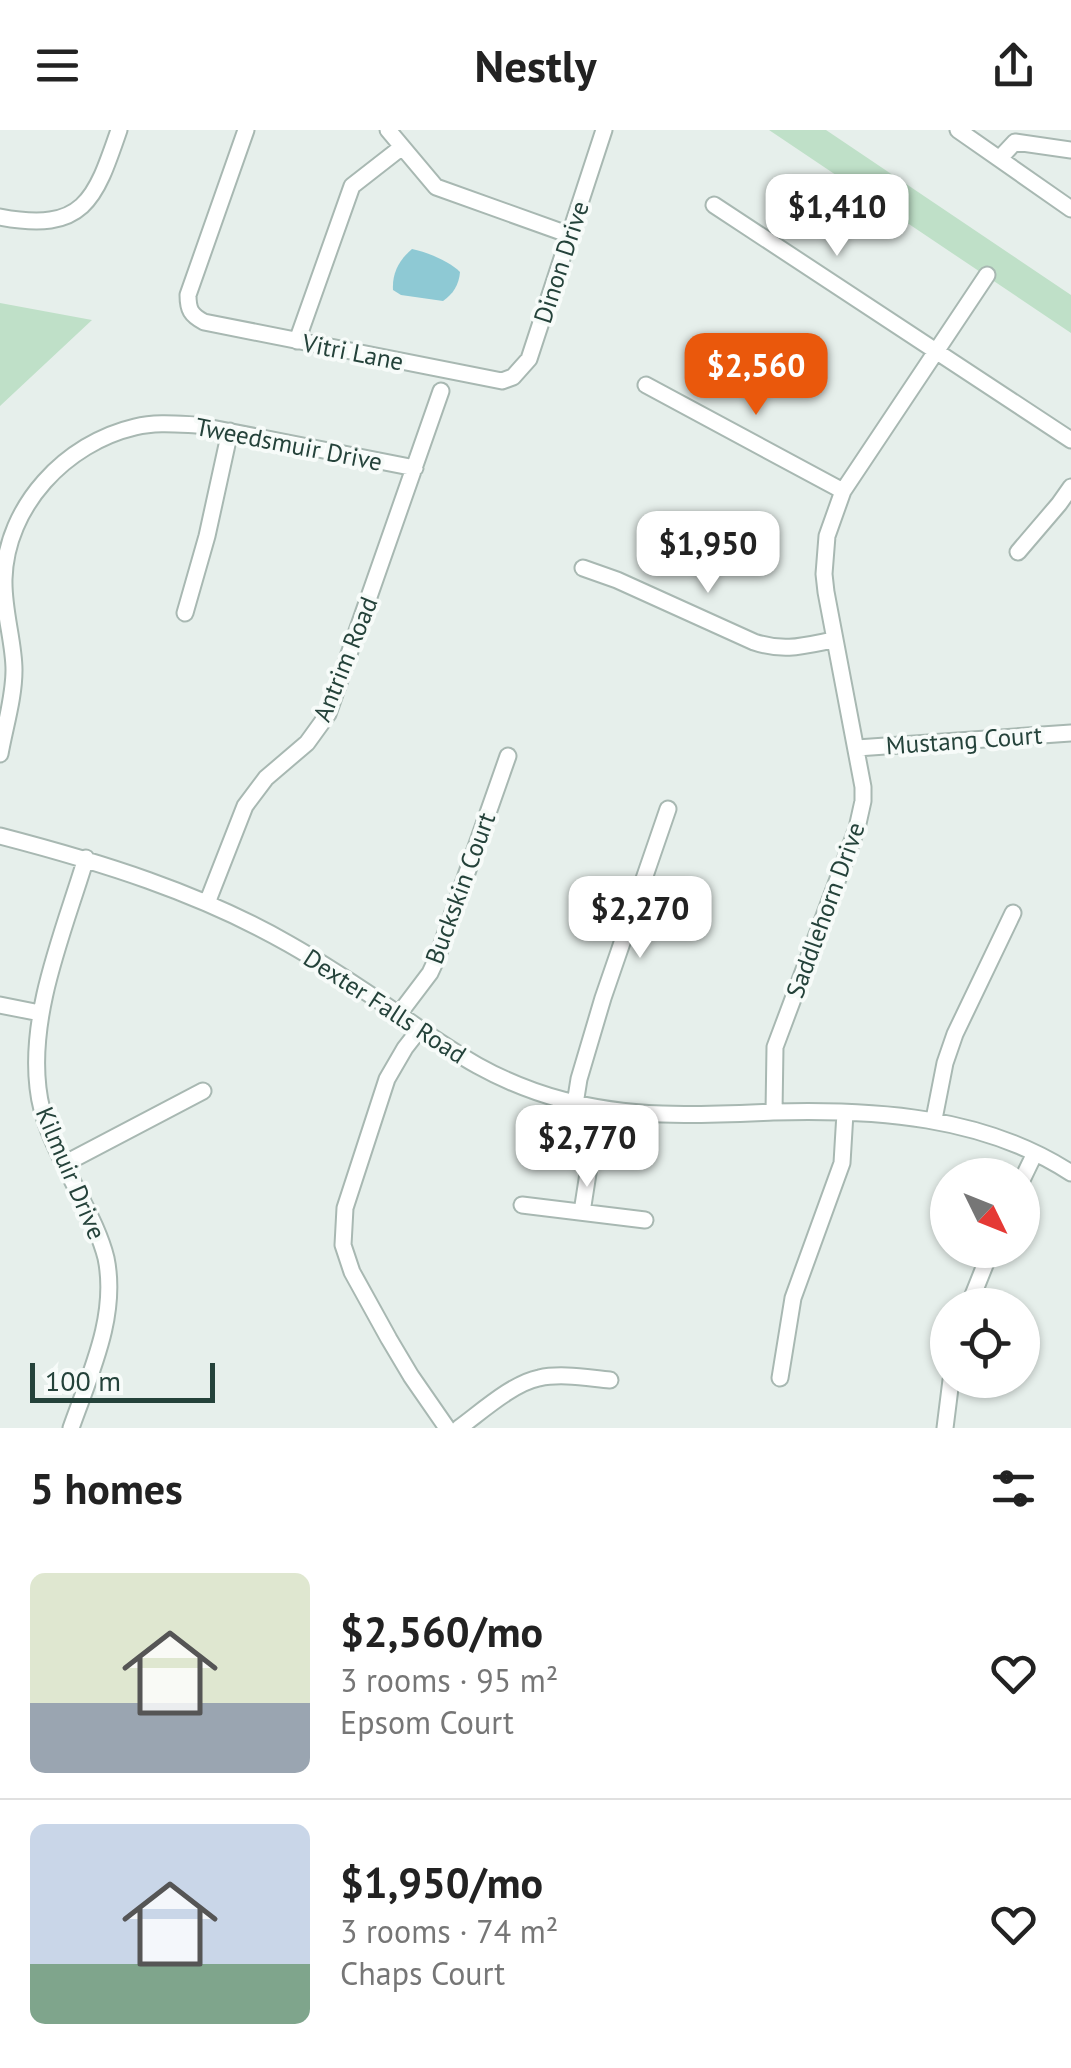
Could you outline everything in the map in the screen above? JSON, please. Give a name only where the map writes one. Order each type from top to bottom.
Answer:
[{"type":"street","points":[[0,217],[29,222],[57,220],[85,204],[103,177],[119,130]]},
{"type":"street","name":"Vitri Lane","points":[[246,130],[188,295],[193,316],[204,322],[502,381]]},
{"type":"street","points":[[388,130],[436,187],[570,235]]},
{"type":"street","name":"Dinon Drive","points":[[502,381],[514,378],[529,358],[604,130]]},
{"type":"street","points":[[958,130],[1071,210]]},
{"type":"street","points":[[1000,158],[1015,142],[1071,150]]},
{"type":"street","points":[[297,341],[352,186],[402,147]]},
{"type":"street","points":[[714,204],[1071,440]]},
{"type":"street","name":"Saddlehorn Drive","points":[[774,1112],[775,1047],[861,814],[863,786],[826,592],[824,558],[828,536],[844,491],[987,275]]},
{"type":"street","points":[[646,385],[844,491]]},
{"type":"street","name":"Antrim Road","points":[[207,903],[246,806],[266,778],[307,743],[328,714],[442,391]]},
{"type":"street","name":"Tweedsmuir Drive","points":[[0,754],[13,687],[4,577],[14,532],[29,501],[70,457],[113,433],[136,426],[168,424],[196,425],[414,468]]},
{"type":"street","points":[[185,613],[230,432]]},
{"type":"street","points":[[1018,552],[1071,486]]},
{"type":"street","points":[[583,568],[773,648],[834,640]]},
{"type":"street","name":"Mustang Court","points":[[857,748],[1071,734]]},
{"type":"street","name":"Buckskin Court","points":[[399,1014],[438,958],[508,756]]},
{"type":"street","points":[[575,1104],[603,998],[668,809]]},
{"type":"street","name":"Dexter Falls Road","points":[[0,836],[86,858],[170,886],[207,903],[288,943],[469,1062],[506,1081],[575,1104],[638,1114],[774,1112],[934,1120],[1034,1153],[1071,1173]]},
{"type":"street","name":"Kilmuir Drive","points":[[71,1428],[102,1336],[109,1288],[99,1238],[44,1117],[38,1092],[36,1040],[40,1013],[86,858]]},
{"type":"street","points":[[934,1120],[944,1063],[955,1034],[1014,913]]},
{"type":"street","points":[[0,1005],[40,1013]]},
{"type":"street","points":[[418,1030],[388,1079],[344,1208],[343,1245],[352,1272],[380,1323],[447,1428]]},
{"type":"street","points":[[64,1164],[202,1092]]},
{"type":"street","points":[[582,1212],[598,1109]]},
{"type":"street","points":[[780,1378],[793,1298],[842,1163],[845,1114]]},
{"type":"street","points":[[1032,1158],[1034,1153]]},
{"type":"street","points":[[522,1205],[646,1220]]},
{"type":"street","points":[[459,1428],[535,1378],[610,1380]]},
{"type":"street","points":[[945,1428],[948,1398]]},
{"type":"green space","points":[[769,130],[826,130],[1071,295],[1071,333]]},
{"type":"green space","points":[[0,303],[92,320],[0,406]]},
{"type":"water","points":[[412,249],[438,257],[460,272],[455,289],[443,301],[401,295],[393,290],[397,267]]}]
